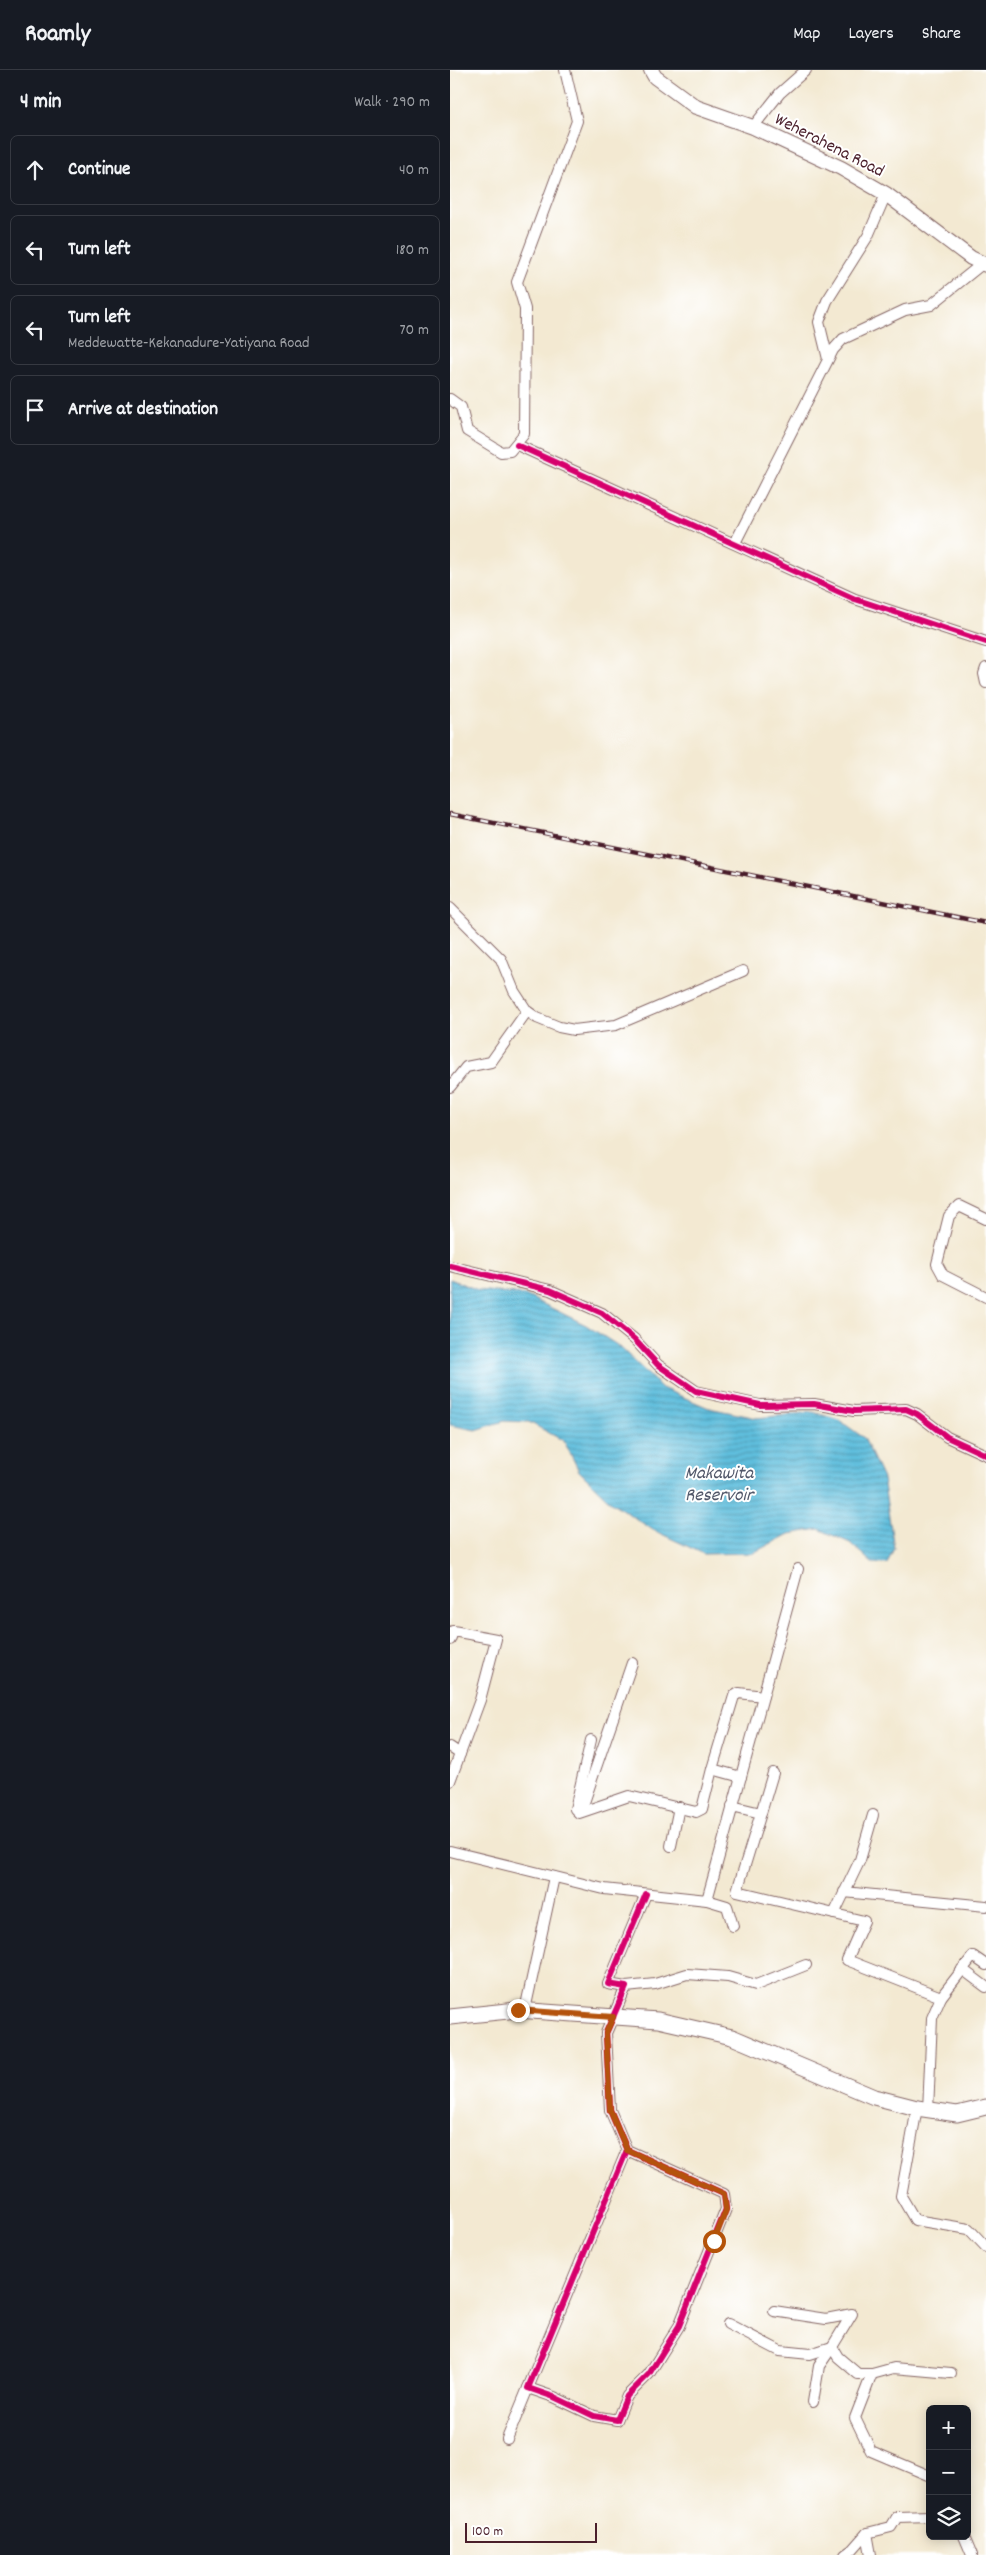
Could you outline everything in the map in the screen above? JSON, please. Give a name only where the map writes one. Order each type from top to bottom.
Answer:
[{"type":"main road","name":"Weherahena Road","points":[[651,70],[655,77],[696,107],[753,127],[841,168],[886,194],[971,258],[984,265]]},
{"type":"main road","points":[[450,2017],[525,2010],[658,2020],[732,2037],[874,2097],[922,2109],[957,2114],[986,2107]]},
{"type":"street","points":[[450,399],[461,407],[467,431],[502,452],[510,451],[517,445],[524,434],[526,309],[517,282],[577,121],[565,70]]},
{"type":"street","points":[[753,127],[780,93],[806,70]]},
{"type":"street","points":[[828,359],[819,322],[827,301],[868,236],[886,194]]},
{"type":"street","points":[[735,543],[828,359],[843,339],[905,310],[931,305],[984,265]]},
{"type":"street","points":[[517,445],[735,543],[855,600],[986,642]]},
{"type":"street","points":[[986,668],[984,674],[986,683]]},
{"type":"street","points":[[450,908],[501,959],[514,991],[527,1011],[537,1018],[574,1030],[609,1026],[743,971]]},
{"type":"street","points":[[450,1087],[466,1067],[491,1062],[527,1011]]},
{"type":"street","points":[[986,1219],[959,1206],[949,1216],[937,1264],[943,1275],[986,1297]]},
{"type":"street","points":[[450,1266],[550,1290],[602,1313],[634,1339],[658,1365],[696,1391],[760,1405],[814,1404],[854,1411],[906,1409],[917,1414],[946,1437],[986,1455]]},
{"type":"street","points":[[707,1900],[798,1569]]},
{"type":"street","points":[[450,1640],[453,1631],[496,1639],[480,1700],[450,1781]]},
{"type":"street","points":[[582,1811],[632,1663]]},
{"type":"street","points":[[590,1740],[575,1809],[579,1813],[629,1796],[696,1812],[702,1809],[734,1696],[739,1693],[763,1696]]},
{"type":"street","points":[[450,1747],[460,1754]]},
{"type":"street","points":[[712,1769],[741,1777]]},
{"type":"street","points":[[773,1773],[737,1891],[864,1920],[846,1960],[941,1998]]},
{"type":"street","points":[[732,1806],[761,1813]]},
{"type":"street","points":[[671,1846],[679,1807]]},
{"type":"street","points":[[834,1914],[860,1860],[873,1815]]},
{"type":"street","points":[[450,1851],[604,1889],[707,1900],[727,1906],[733,1926]]},
{"type":"street","points":[[525,2010],[554,1877]]},
{"type":"street","points":[[844,1892],[986,1906]]},
{"type":"street","points":[[646,1894],[608,1984],[626,1987],[654,1984],[687,1974],[728,1977],[756,1985],[806,1965]]},
{"type":"street","points":[[986,1965],[973,1956],[941,1998],[932,2018],[922,2109],[902,2196],[915,2220],[968,2229],[986,2247]]},
{"type":"street","points":[[962,1969],[986,1987]]},
{"type":"street","points":[[528,2388],[554,2396],[594,2416],[617,2420],[627,2396],[648,2374],[675,2333],[726,2210],[724,2194],[627,2150],[610,2110],[606,2033],[626,1987]]},
{"type":"street","points":[[507,2439],[627,2150]]},
{"type":"street","points":[[774,2311],[826,2319],[852,2314],[819,2366],[813,2402]]},
{"type":"street","points":[[728,2324],[780,2351],[810,2354],[832,2347]]},
{"type":"street","points":[[832,2347],[838,2357],[858,2374],[872,2374],[894,2368],[952,2373]]},
{"type":"street","points":[[872,2374],[854,2418],[871,2451],[926,2474]]},
{"type":"street","points":[[844,2555],[852,2550],[866,2533],[891,2527],[897,2517],[926,2516]]},
{"type":"street","points":[[866,2533],[871,2555]]},
{"type":"street","points":[[966,2540],[972,2555]]},
{"type":"water","name":"Makawita Reservoir","points":[[450,1279],[478,1290],[525,1295],[586,1325],[620,1347],[662,1388],[709,1408],[757,1418],[813,1412],[839,1420],[864,1438],[883,1479],[894,1548],[887,1564],[872,1563],[850,1543],[819,1529],[789,1534],[753,1553],[704,1554],[653,1530],[611,1502],[579,1471],[564,1441],[529,1422],[504,1421],[476,1430],[450,1425]]},
{"type":"railway","points":[[450,814],[986,923]]},
{"type":"cycle path","points":[[517,445],[855,599],[986,642]]},
{"type":"cycle path","points":[[450,1266],[550,1290],[602,1313],[634,1339],[658,1365],[696,1391],[760,1405],[814,1404],[854,1411],[906,1409],[917,1414],[947,1437],[986,1455]]},
{"type":"cycle path","points":[[627,2150],[528,2388],[554,2397],[594,2416],[617,2420],[627,2396],[649,2374],[679,2326],[726,2209],[724,2194],[627,2150],[610,2110],[606,2033],[626,1987],[608,1984],[646,1894]]},
{"type":"route","points":[[518,2010],[613,2017],[606,2033],[610,2110],[615,2124],[627,2150],[674,2173],[724,2194],[726,2210],[714,2241]]}]
